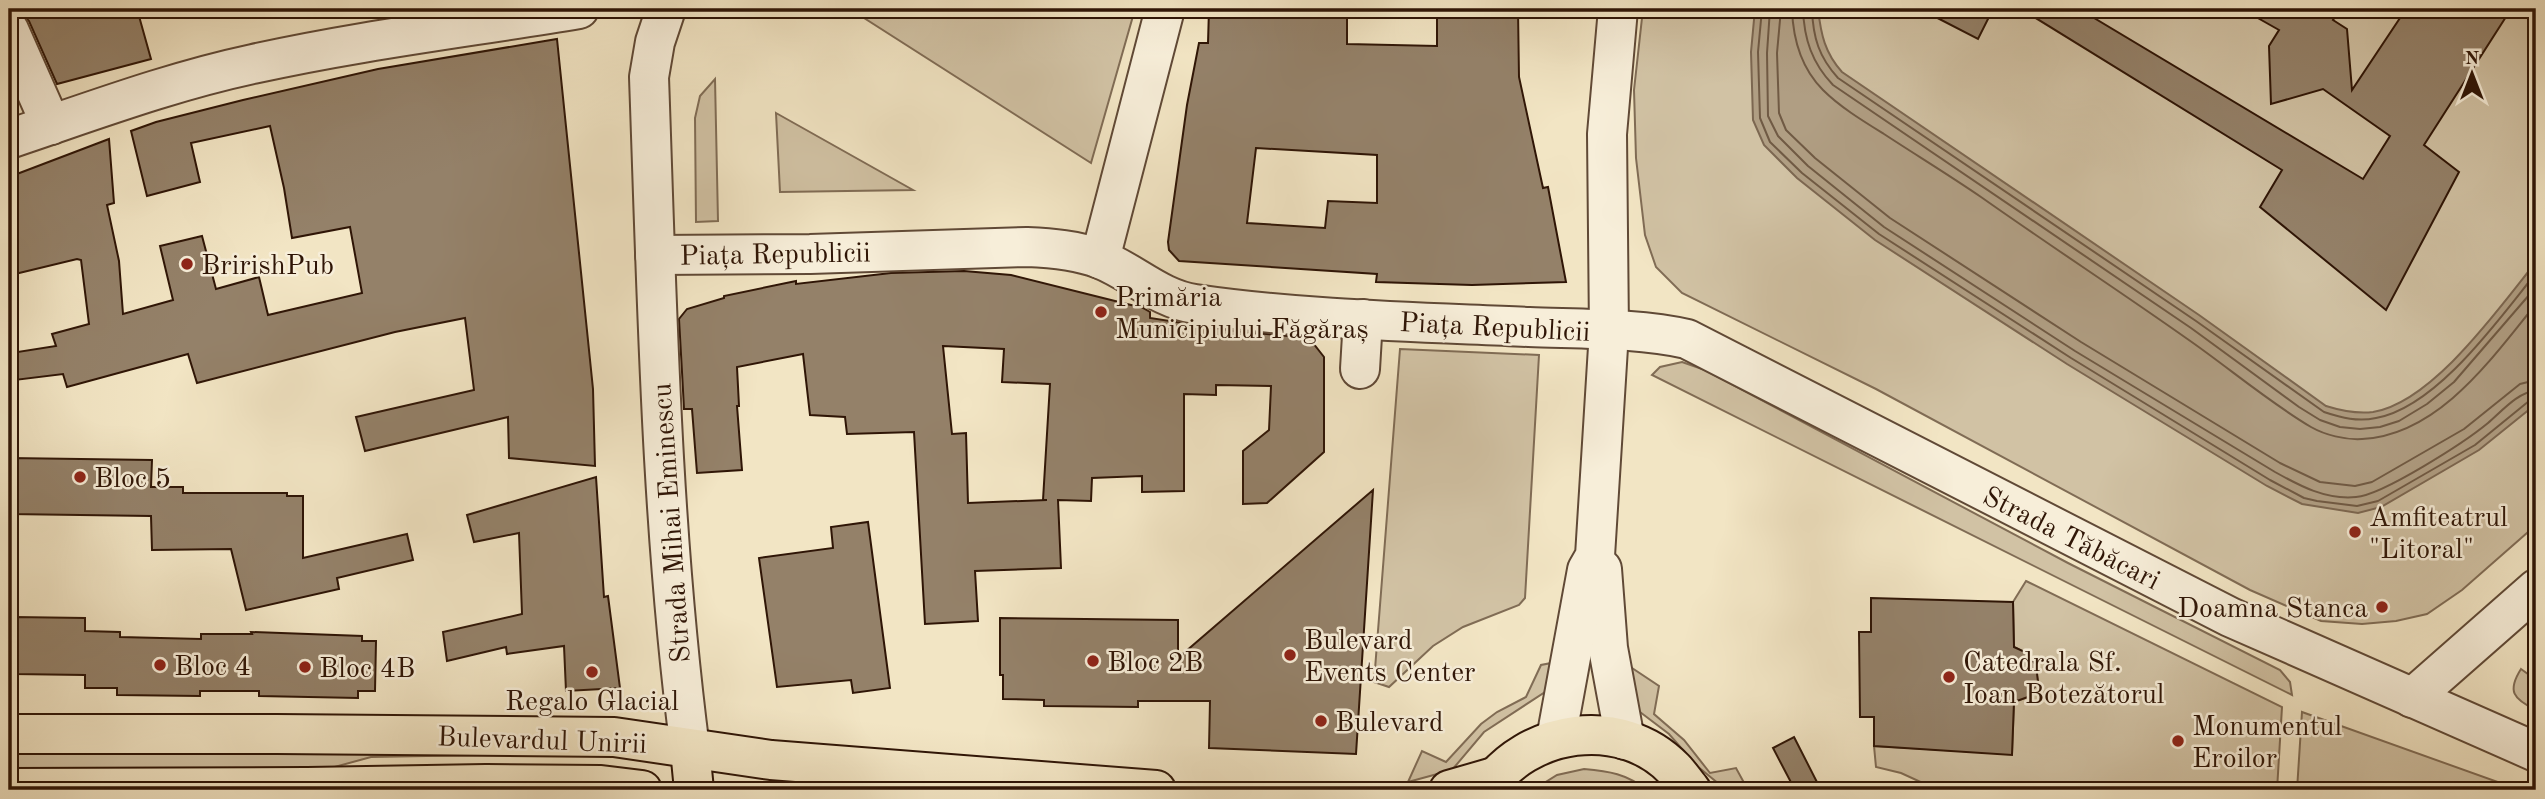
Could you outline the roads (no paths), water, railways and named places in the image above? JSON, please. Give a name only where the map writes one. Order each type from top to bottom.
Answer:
[{"type":"main road","name":"Bulevardul Unirii","points":[[9,734],[614,737],[771,760],[1156,790]]},
{"type":"main road","points":[[1449,790],[1490,784],[1513,760],[1533,747],[1579,735],[1602,735],[1625,740],[1646,749],[1673,768],[1690,790]]},
{"type":"main road","name":"Strada Mihai Eminescu","points":[[690,749],[694,790]]},
{"type":"main road","name":"Bulevardul Unirii","points":[[9,788],[499,784],[614,786],[642,790]]},
{"type":"street","points":[[9,139],[163,87],[254,63],[579,9]]},
{"type":"street","name":"Piața Republicii","points":[[666,9],[654,42],[649,77],[655,255],[810,254],[1027,247],[1070,251],[1100,259],[1168,296],[1192,304],[1363,319],[1609,331]]},
{"type":"street","points":[[1100,259],[1165,9]]},
{"type":"street","points":[[1556,739],[1587,570],[1595,556],[1609,331],[1607,134],[1618,9]]},
{"type":"street","points":[[9,30],[51,125]]},
{"type":"street","name":"Strada Mihai Eminescu","points":[[655,255],[658,358],[680,673],[690,749]]},
{"type":"street","points":[[1360,369],[1363,319]]},
{"type":"street","name":"Strada Tăbăcari","points":[[1609,331],[1670,335],[1687,339],[2219,611],[2536,752]]},
{"type":"street","points":[[1595,556],[1602,571],[1608,649],[1625,740]]},
{"type":"street","points":[[2412,698],[2536,589]]},
{"type":"water","points":[[1755,9],[1818,9],[1825,43],[1842,72],[2199,315],[2326,406],[2350,412],[2373,412],[2396,405],[2419,391],[2484,327],[2536,262],[2536,404],[2479,450],[2381,507],[2358,513],[2302,504],[2267,486],[2067,364],[1875,240],[1797,178],[1764,145],[1753,120],[1751,52]]},
{"type":"place","name":"BririshPub","points":[[187,264]]},
{"type":"place","name":"Primăria Municipiului Făgăraș","points":[[1101,312]]},
{"type":"place","name":"Bloc 5","points":[[80,477]]},
{"type":"place","name":"Amfiteatrul \"Litoral\"","points":[[2355,532]]},
{"type":"place","name":"Doamna Stanca","points":[[2382,607]]},
{"type":"place","name":"Bulevard Events Center","points":[[1290,655]]},
{"type":"place","name":"Bloc 2B","points":[[1093,661]]},
{"type":"place","name":"Bloc 4","points":[[160,665]]},
{"type":"place","name":"Bloc 4B","points":[[305,667]]},
{"type":"place","name":"Regalo Glacial","points":[[592,672]]},
{"type":"place","name":"Catedrala Sf. Ioan Botezătorul","points":[[1949,677]]},
{"type":"place","name":"Bulevard","points":[[1321,721]]},
{"type":"place","name":"Monumentul Eroilor","points":[[2178,741]]}]
